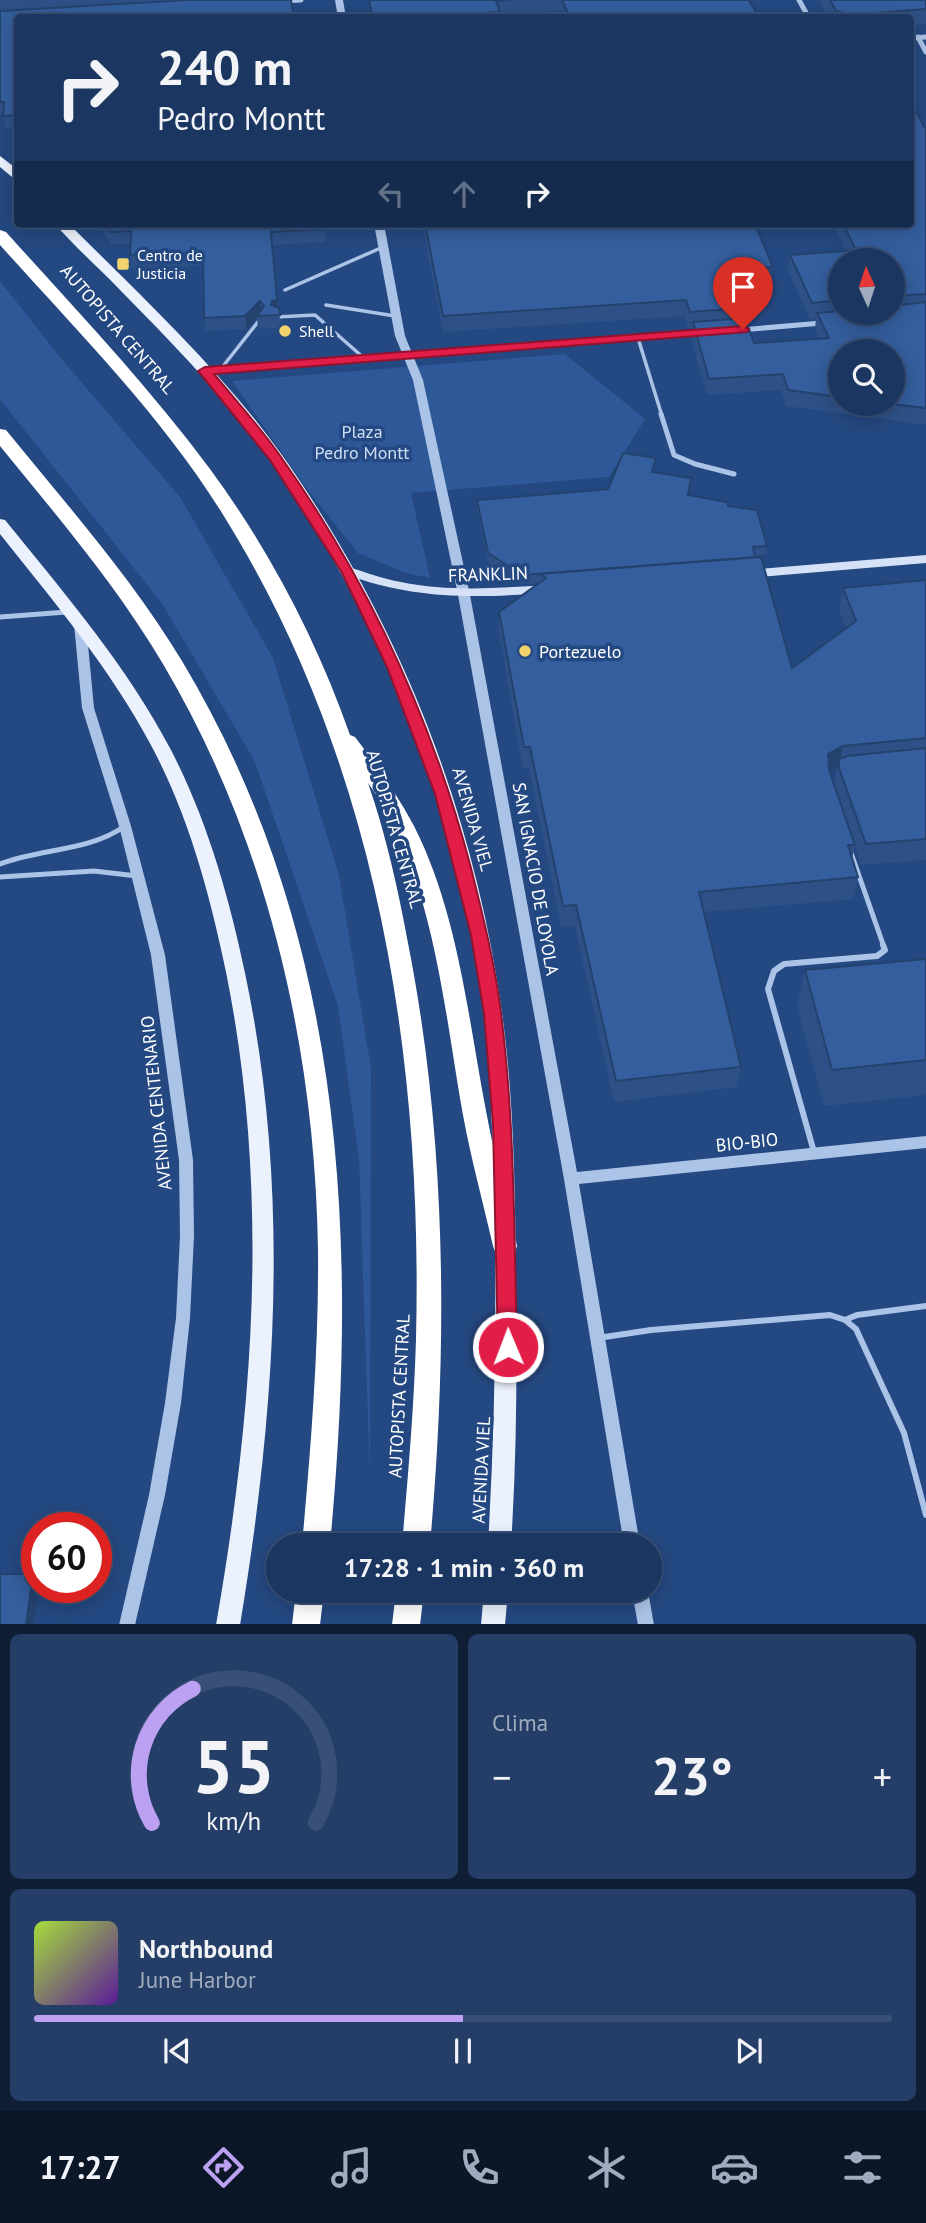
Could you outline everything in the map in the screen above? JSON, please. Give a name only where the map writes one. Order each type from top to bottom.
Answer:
[{"type":"highway","name":"AUTOPISTA CENTRAL","points":[[0,235],[164,423],[224,502],[289,614],[340,733],[367,814],[390,902],[408,998],[421,1103],[428,1201],[426,1423],[417,1533]]},
{"type":"highway","points":[[0,434],[134,604],[173,663],[226,764],[273,884],[308,1026],[327,1177],[330,1333],[317,1533]]},
{"type":"highway","points":[[340,733],[363,759],[395,808],[431,893],[460,1019],[475,1115],[505,1246]]},
{"type":"highway","points":[[306,1624],[309,1603]]},
{"type":"highway","points":[[406,1624],[409,1603]]},
{"type":"main road","points":[[0,160],[14,174]]},
{"type":"main road","name":"AVENIDA VIEL","points":[[66,228],[212,371],[275,458],[348,571],[395,667],[443,794],[480,935],[495,1040],[502,1124],[508,1347],[500,1533]]},
{"type":"main road","points":[[0,524],[75,618],[135,703],[182,792],[219,902],[249,1037],[260,1120],[265,1304],[250,1487],[228,1624]]},
{"type":"main road","points":[[734,575],[926,559]]},
{"type":"main road","name":"FRANKLIN","points":[[348,571],[408,590],[464,595],[559,588]]},
{"type":"main road","points":[[493,1624],[495,1603]]},
{"type":"street","points":[[274,2],[301,0]]},
{"type":"street","points":[[918,37],[926,52]]},
{"type":"street","points":[[914,38],[926,37]]},
{"type":"street","name":"SAN IGNACIO DE LOYOLA","points":[[380,228],[400,335],[418,380],[464,595],[571,1179],[630,1533]]},
{"type":"street","points":[[734,330],[828,323]]},
{"type":"street","points":[[212,371],[706,332]]},
{"type":"street","name":"AVENIDA CENTENARIO","points":[[75,618],[88,708],[125,826],[160,969],[186,1160],[187,1236],[183,1318],[173,1404],[157,1495],[127,1624]]},
{"type":"street","name":"BIO-BIO","points":[[571,1179],[926,1142]]},
{"type":"street","points":[[642,1603],[646,1624]]},
{"type":"lane","points":[[285,290],[383,247]]},
{"type":"lane","points":[[326,305],[396,317]]},
{"type":"lane","points":[[276,317],[315,315],[365,359]]},
{"type":"lane","points":[[212,371],[261,318]]},
{"type":"lane","points":[[638,338],[674,455],[695,464],[734,474]]},
{"type":"lane","points":[[0,617],[75,618]]},
{"type":"lane","points":[[0,864],[45,851],[89,845],[109,838],[125,826]]},
{"type":"lane","points":[[814,1154],[768,989],[774,971],[784,964],[877,956],[885,950],[847,840]]},
{"type":"lane","points":[[0,877],[94,871],[137,876]]},
{"type":"lane","points":[[845,1320],[857,1315],[926,1306]]},
{"type":"lane","points":[[598,1338],[651,1330],[830,1315],[845,1320],[856,1329],[904,1433],[926,1515]]},
{"type":"green space","points":[[0,281],[60,357],[180,497],[273,658],[339,875],[371,1068],[370,1475],[359,1160],[338,1006],[255,762],[163,605],[0,399]]},
{"type":"green space","name":"Plaza Pedro Montt","points":[[565,354],[645,419],[609,477],[411,493],[430,578],[406,573],[358,553],[310,493],[232,381]]},
{"type":"building","points":[[187,0],[291,0],[293,14],[14,14],[14,115],[3,116],[4,102],[0,102],[0,11]]},
{"type":"building","points":[[369,0],[511,0],[496,1],[500,12],[372,14]]},
{"type":"building","points":[[562,0],[749,0],[757,14],[568,14]]},
{"type":"building","points":[[830,0],[926,0],[926,9],[864,14],[836,11]]},
{"type":"building","points":[[914,108],[926,130],[926,294],[905,295],[905,248],[855,248],[845,228],[914,228]]},
{"type":"building","points":[[107,228],[326,229],[271,232],[277,300],[272,301],[271,305],[279,308],[280,315],[257,316],[264,306],[260,301],[245,316],[204,318],[203,253],[130,255],[131,231],[110,232]]},
{"type":"building","points":[[426,228],[757,228],[773,267],[728,270],[742,308],[690,312],[686,300],[443,316]]},
{"type":"building","points":[[828,252],[828,301],[812,303],[790,255]]},
{"type":"building","points":[[926,302],[926,408],[905,406],[905,339],[828,339],[828,395],[788,390],[783,374],[709,379],[693,322],[745,318],[754,343],[829,338],[817,313],[828,312],[828,326],[905,326],[905,304]]},
{"type":"building","points":[[623,453],[656,458],[652,472],[691,478],[688,495],[727,502],[728,506],[757,510],[767,546],[753,547],[755,557],[522,575],[488,553],[477,500],[608,489]]},
{"type":"building","points":[[761,557],[792,668],[856,621],[843,588],[926,580],[926,738],[843,746],[828,754],[829,770],[855,845],[848,845],[858,877],[699,892],[741,1067],[616,1081],[576,905],[563,906],[530,747],[524,747],[499,612],[546,578],[540,574]]},
{"type":"building","points":[[926,748],[926,839],[866,844],[839,768],[839,759]]},
{"type":"building","points":[[926,959],[926,1060],[832,1070],[805,970]]},
{"type":"building","points":[[0,1574],[21,1574],[21,1603],[29,1603],[26,1624],[0,1624]]},
{"type":"place","name":"Centro de Justicia","points":[[123,264]]},
{"type":"place","name":"Shell","points":[[285,331]]},
{"type":"place","name":"Portezuelo","points":[[525,651]]},
{"type":"route","points":[[508,1347],[502,1124],[493,1013],[480,935],[443,794],[395,667],[348,571],[275,458],[205,371],[743,329]]}]
